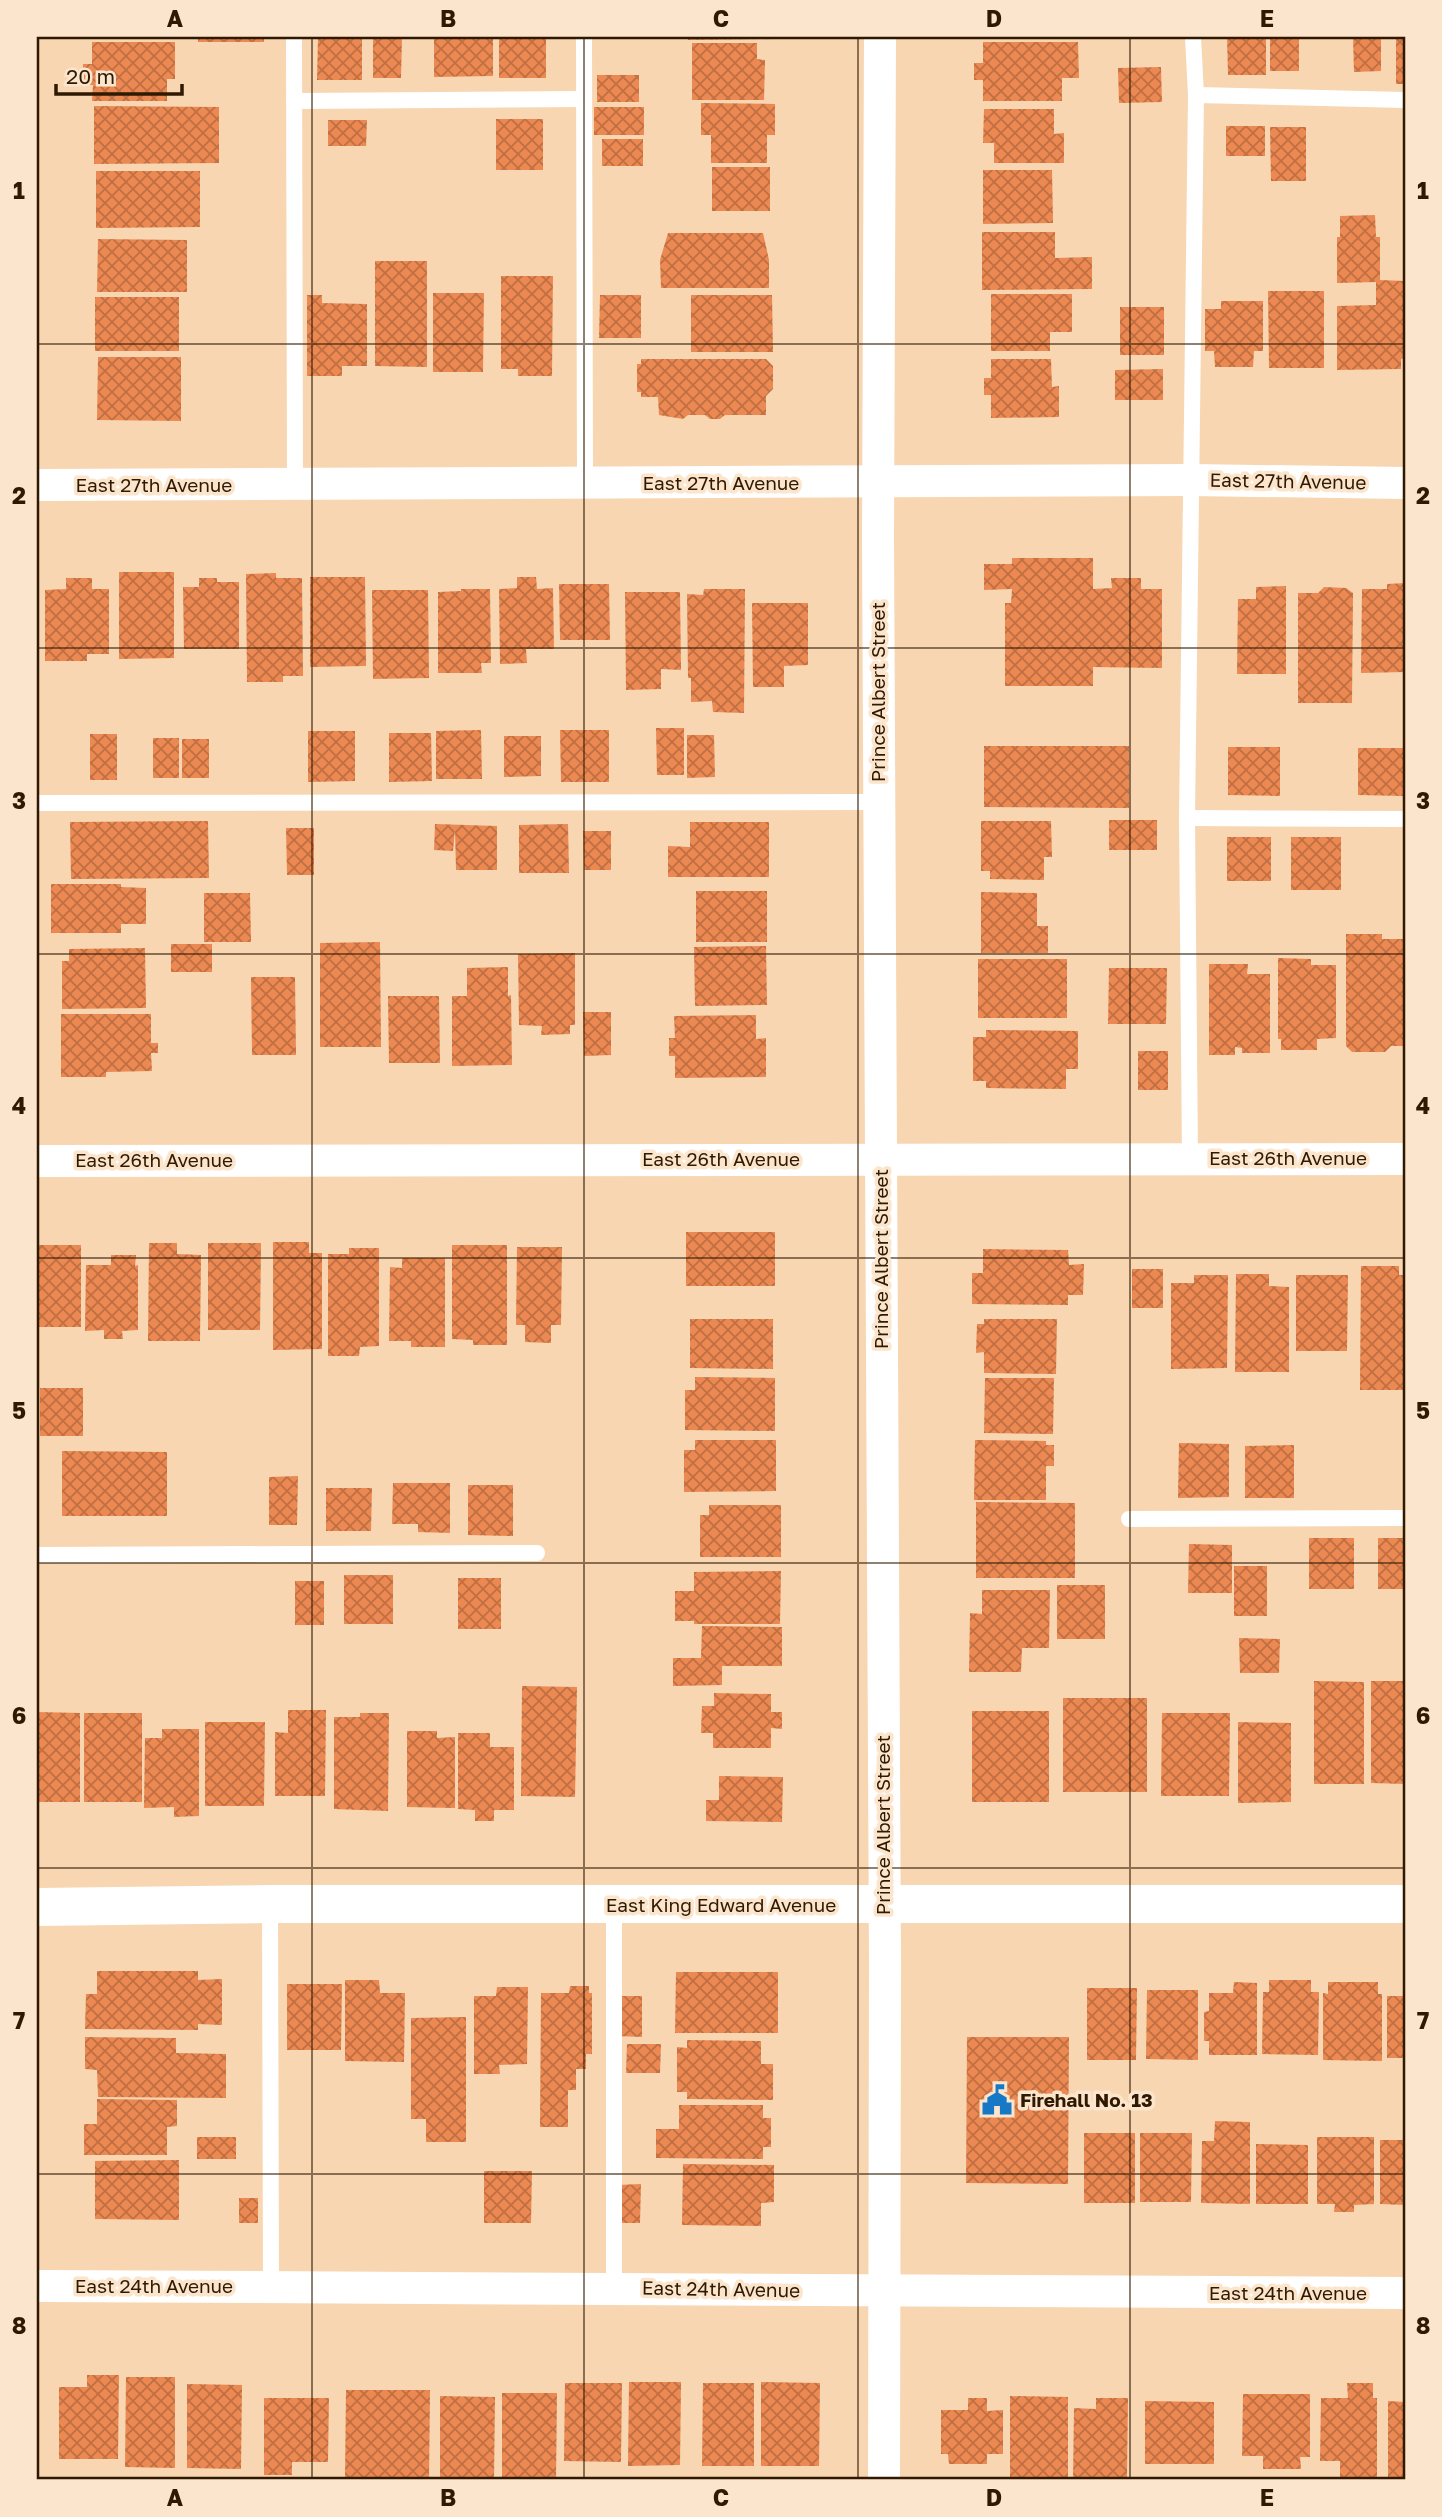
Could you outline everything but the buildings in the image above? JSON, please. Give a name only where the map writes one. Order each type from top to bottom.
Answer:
[{"type":"main road","name":"East King Edward Avenue","points":[[37,1908],[270,1905],[1405,1904]]},
{"type":"street","name":"Prince Albert Street","points":[[880,37],[878,802],[884,2480]]},
{"type":"street","name":"East 27th Avenue","points":[[37,485],[1191,480],[1405,483]]},
{"type":"street","name":"East 26th Avenue","points":[[37,1161],[1405,1159]]},
{"type":"street","name":"East 24th Avenue","points":[[37,2286],[1405,2293]]},
{"type":"lane","points":[[294,37],[295,485]]},
{"type":"lane","points":[[584,37],[585,483]]},
{"type":"lane","points":[[1190,1158],[1187,818],[1196,96],[1194,37]]},
{"type":"lane","points":[[1196,96],[1405,100]]},
{"type":"lane","points":[[295,101],[584,99]]},
{"type":"lane","points":[[37,803],[878,802]]},
{"type":"lane","points":[[1187,818],[1405,819]]},
{"type":"lane","points":[[1129,1519],[1405,1518]]},
{"type":"lane","points":[[37,1555],[537,1553]]},
{"type":"lane","points":[[270,1905],[271,2286]]},
{"type":"lane","points":[[614,1905],[614,2287]]},
{"type":"place","name":"Firehall No. 13","points":[[997,2100]]}]
